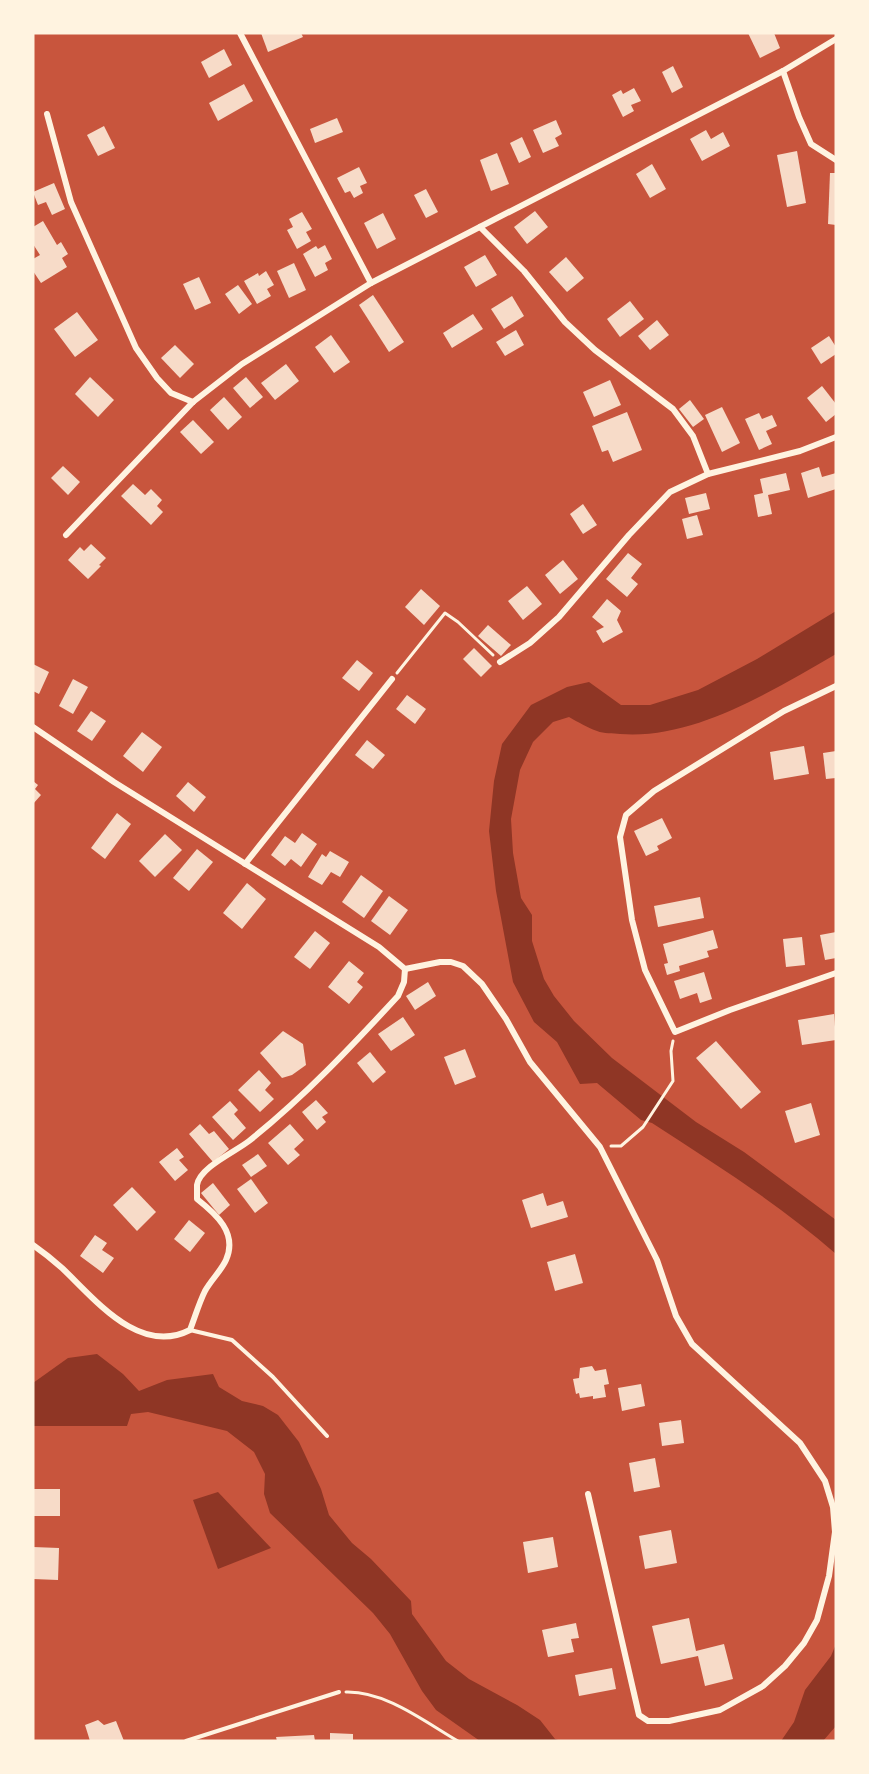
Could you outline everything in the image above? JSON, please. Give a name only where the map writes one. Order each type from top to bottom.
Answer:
[{"type":"street","points":[[240,33],[370,283]]},
{"type":"street","points":[[66,535],[193,402],[242,364],[370,283],[783,70],[836,39]]},
{"type":"street","points":[[783,70],[811,144],[836,160]]},
{"type":"street","points":[[48,114],[72,202],[136,348],[157,378],[171,393],[193,402]]},
{"type":"street","points":[[480,227],[524,271],[565,322],[595,350],[673,410],[693,436],[708,474]]},
{"type":"street","points":[[500,662],[530,643],[559,617],[629,535],[670,492],[708,474],[800,451],[836,437]]},
{"type":"street","points":[[245,864],[392,680]]},
{"type":"street","points":[[836,686],[784,711],[654,791],[626,816],[620,837],[632,920],[645,970],[675,1032],[836,973]]},
{"type":"street","points":[[33,727],[114,782],[379,947],[405,969]]},
{"type":"street","points":[[405,969],[451,962],[463,966],[482,984],[506,1019],[530,1062],[600,1147],[657,1260],[676,1316],[692,1344],[800,1443],[825,1481],[833,1507],[835,1532],[829,1576],[818,1620],[785,1666],[763,1686],[720,1710],[669,1721],[648,1721],[639,1715],[588,1494]]},
{"type":"street","points":[[33,1245],[61,1267],[113,1318],[135,1329],[162,1337],[180,1335],[190,1330],[206,1290],[226,1260],[229,1246],[222,1220],[197,1199],[197,1182],[207,1169],[247,1143],[294,1104],[338,1062],[398,996],[404,982],[405,969]]},
{"type":"lane","points":[[190,1330],[232,1340],[273,1377],[327,1436]]},
{"type":"lane","points":[[186,1741],[339,1692]]},
{"type":"path","points":[[392,680],[445,613],[458,622],[500,662]]},
{"type":"path","points":[[600,1147],[621,1146],[643,1127],[673,1081],[671,1051]]},
{"type":"path","points":[[339,1692],[363,1691],[393,1704],[458,1741]]},
{"type":"shaded area","points":[[836,611],[836,654],[760,697],[705,721],[648,734],[600,732],[569,717],[553,722],[533,742],[520,770],[511,819],[513,853],[521,898],[532,915],[532,941],[544,979],[554,996],[574,1021],[612,1058],[696,1122],[744,1152],[836,1220],[836,1254],[746,1185],[652,1123],[641,1120],[597,1083],[580,1084],[557,1042],[534,1022],[513,982],[496,891],[489,831],[494,781],[502,744],[531,705],[567,687],[589,682],[621,705],[650,705],[698,690],[757,659]]},
{"type":"shaded area","points":[[97,1354],[123,1374],[139,1391],[167,1380],[213,1374],[219,1387],[242,1401],[263,1406],[278,1415],[299,1442],[321,1489],[329,1515],[352,1543],[371,1559],[411,1601],[412,1614],[446,1661],[469,1679],[540,1720],[555,1739],[561,1741],[480,1741],[436,1710],[422,1691],[390,1634],[373,1613],[270,1513],[264,1494],[265,1474],[254,1452],[227,1431],[148,1412],[131,1414],[127,1426],[33,1426],[33,1383],[68,1358]]},
{"type":"shaded area","points":[[218,1492],[271,1548],[218,1569],[193,1500]]},
{"type":"shaded area","points":[[836,1644],[836,1726],[823,1741],[781,1741],[794,1722],[805,1690],[831,1656]]},
{"type":"building","points":[[261,33],[301,33],[303,37],[268,52]]},
{"type":"building","points":[[748,33],[774,33],[780,48],[760,58]]},
{"type":"building","points":[[224,49],[232,65],[209,78],[201,62]]},
{"type":"building","points":[[673,66],[683,87],[672,93],[662,72]]},
{"type":"building","points":[[244,84],[253,101],[218,121],[209,103]]},
{"type":"building","points":[[634,88],[641,101],[631,105],[634,111],[623,117],[612,95],[621,90],[623,94]]},
{"type":"building","points":[[337,118],[343,132],[315,143],[310,129]]},
{"type":"building","points":[[556,120],[562,134],[555,138],[559,146],[543,153],[533,130]]},
{"type":"building","points":[[104,126],[115,148],[98,156],[87,135]]},
{"type":"building","points":[[706,130],[711,139],[723,132],[730,146],[702,161],[690,139]]},
{"type":"building","points":[[522,137],[531,157],[519,163],[510,143]]},
{"type":"building","points":[[797,151],[806,203],[787,207],[777,155]]},
{"type":"building","points":[[497,153],[509,184],[491,191],[480,160]]},
{"type":"building","points":[[652,164],[666,189],[650,198],[636,174]]},
{"type":"building","points":[[359,167],[367,183],[360,186],[363,193],[354,198],[350,191],[345,193],[337,178]]},
{"type":"building","points":[[830,173],[836,173],[836,225],[828,224]]},
{"type":"building","points":[[54,183],[65,209],[52,215],[46,202],[38,205],[33,192]]},
{"type":"building","points":[[426,189],[438,212],[426,218],[414,195]]},
{"type":"building","points":[[535,211],[548,227],[527,244],[514,227]]},
{"type":"building","points":[[302,212],[312,229],[306,232],[311,241],[297,249],[287,230],[293,227],[289,219]]},
{"type":"building","points":[[383,213],[396,239],[377,249],[364,223]]},
{"type":"building","points":[[43,221],[57,245],[61,242],[68,254],[62,258],[67,267],[41,283],[33,271],[33,259],[40,255],[33,244],[33,227]]},
{"type":"building","points":[[325,245],[332,259],[325,263],[328,270],[315,277],[303,254],[316,246],[318,249]]},
{"type":"building","points":[[485,255],[497,275],[476,287],[464,267]]},
{"type":"building","points":[[566,257],[584,278],[567,292],[549,272]]},
{"type":"building","points":[[294,263],[306,290],[289,298],[277,271]]},
{"type":"building","points":[[266,271],[274,285],[267,289],[271,296],[257,304],[244,281]]},
{"type":"building","points":[[199,277],[211,303],[195,310],[183,284]]},
{"type":"building","points":[[238,285],[252,304],[239,314],[225,294]]},
{"type":"building","points":[[373,295],[404,342],[389,352],[359,305]]},
{"type":"building","points":[[512,296],[524,316],[504,329],[491,309]]},
{"type":"building","points":[[630,301],[644,319],[620,337],[607,319]]},
{"type":"building","points":[[77,312],[98,340],[75,357],[54,329]]},
{"type":"building","points":[[473,314],[483,329],[452,348],[443,333]]},
{"type":"building","points":[[657,320],[669,335],[650,350],[638,336]]},
{"type":"building","points":[[516,330],[524,345],[505,356],[496,342]]},
{"type":"building","points":[[331,335],[350,362],[334,373],[315,347]]},
{"type":"building","points":[[829,336],[836,347],[836,354],[821,364],[811,348]]},
{"type":"building","points":[[175,345],[194,364],[180,378],[161,358]]},
{"type":"building","points":[[286,364],[299,381],[275,400],[261,383]]},
{"type":"building","points":[[90,377],[114,400],[98,417],[75,394]]},
{"type":"building","points":[[246,377],[263,397],[250,408],[233,388]]},
{"type":"building","points":[[610,380],[621,405],[594,417],[583,392]]},
{"type":"building","points":[[822,386],[836,404],[836,414],[826,422],[807,398]]},
{"type":"building","points":[[224,397],[242,417],[228,430],[210,410]]},
{"type":"building","points":[[690,400],[704,419],[693,427],[679,409]]},
{"type":"building","points":[[722,407],[740,443],[722,452],[705,415]]},
{"type":"building","points":[[627,412],[642,450],[613,462],[608,450],[602,452],[592,426]]},
{"type":"building","points":[[759,413],[762,419],[772,415],[777,426],[766,431],[772,444],[759,450],[745,419]]},
{"type":"building","points":[[193,420],[214,442],[201,454],[180,432]]},
{"type":"building","points":[[63,466],[80,482],[68,495],[51,478]]},
{"type":"building","points":[[819,467],[822,477],[836,473],[836,489],[808,498],[801,473]]},
{"type":"building","points":[[786,473],[790,490],[768,495],[772,514],[758,517],[754,495],[763,493],[760,479]]},
{"type":"building","points":[[133,484],[145,495],[151,489],[162,500],[157,506],[163,512],[151,525],[121,496]]},
{"type":"building","points":[[706,493],[710,509],[689,514],[685,498]]},
{"type":"building","points":[[583,504],[597,525],[583,534],[570,514]]},
{"type":"building","points":[[697,515],[703,535],[687,539],[682,519]]},
{"type":"building","points":[[91,544],[106,558],[88,579],[68,560],[80,547],[84,551]]},
{"type":"building","points":[[628,553],[642,564],[631,578],[638,584],[627,597],[606,579]]},
{"type":"building","points":[[563,560],[578,579],[560,594],[545,575]]},
{"type":"building","points":[[527,586],[542,604],[523,620],[508,601]]},
{"type":"building","points":[[421,589],[440,606],[424,625],[405,607]]},
{"type":"building","points":[[607,599],[621,611],[617,620],[623,632],[603,643],[596,631],[604,627],[592,617]]},
{"type":"building","points":[[488,625],[511,645],[501,656],[478,636]]},
{"type":"building","points":[[474,648],[492,666],[481,677],[463,659]]},
{"type":"building","points":[[357,660],[373,673],[359,691],[342,678]]},
{"type":"building","points":[[33,664],[49,672],[39,694],[33,691]]},
{"type":"building","points":[[73,679],[88,687],[73,714],[59,706]]},
{"type":"building","points":[[407,695],[426,709],[415,724],[396,709]]},
{"type":"building","points":[[91,711],[106,721],[92,741],[77,731]]},
{"type":"building","points":[[142,732],[162,747],[143,772],[123,756]]},
{"type":"building","points":[[367,740],[385,755],[373,769],[355,755]]},
{"type":"building","points":[[804,746],[809,774],[774,780],[770,752]]},
{"type":"building","points":[[836,751],[836,778],[826,779],[823,753]]},
{"type":"building","points":[[33,781],[38,785],[35,789],[41,795],[33,804]]},
{"type":"building","points":[[188,782],[206,797],[194,812],[176,796]]},
{"type":"building","points":[[117,813],[131,824],[105,859],[91,848]]},
{"type":"building","points":[[662,818],[672,838],[657,846],[659,850],[646,856],[634,831]]},
{"type":"building","points":[[302,833],[317,844],[301,867],[291,859],[285,866],[271,855],[285,836],[295,843]]},
{"type":"building","points":[[165,834],[182,850],[155,877],[139,861]]},
{"type":"building","points":[[197,849],[213,862],[189,891],[173,878]]},
{"type":"building","points":[[330,851],[349,862],[340,877],[331,872],[322,885],[308,877],[322,854],[326,857]]},
{"type":"building","points":[[361,875],[383,891],[364,918],[342,902]]},
{"type":"building","points":[[247,883],[266,899],[242,929],[223,913]]},
{"type":"building","points":[[389,896],[408,910],[390,935],[371,921]]},
{"type":"building","points":[[700,897],[704,918],[658,927],[654,906]]},
{"type":"building","points":[[713,930],[718,948],[707,951],[709,957],[679,966],[680,971],[667,975],[664,964],[668,963],[663,944]]},
{"type":"building","points":[[315,931],[330,943],[310,969],[294,957]]},
{"type":"building","points":[[836,932],[836,958],[825,960],[820,935]]},
{"type":"building","points":[[802,937],[805,965],[786,967],[783,939]]},
{"type":"building","points":[[349,961],[364,973],[357,982],[363,987],[349,1004],[328,987]]},
{"type":"building","points":[[704,972],[712,999],[700,1003],[697,993],[680,999],[674,981]]},
{"type":"building","points":[[428,982],[436,996],[415,1010],[406,996]]},
{"type":"building","points":[[834,1014],[836,1040],[802,1045],[798,1020]]},
{"type":"building","points":[[403,1017],[415,1035],[391,1051],[378,1034]]},
{"type":"building","points":[[283,1031],[303,1044],[306,1065],[292,1075],[282,1078],[260,1053]]},
{"type":"building","points":[[716,1041],[761,1092],[741,1109],[696,1058]]},
{"type":"building","points":[[465,1049],[476,1077],[455,1085],[444,1057]]},
{"type":"building","points":[[370,1052],[386,1072],[373,1083],[357,1063]]},
{"type":"building","points":[[259,1070],[271,1083],[265,1090],[274,1099],[260,1112],[238,1090]]},
{"type":"building","points":[[316,1100],[328,1113],[322,1117],[326,1122],[317,1130],[302,1112]]},
{"type":"building","points":[[230,1101],[238,1110],[234,1114],[246,1128],[233,1140],[212,1117]]},
{"type":"building","points":[[811,1103],[820,1135],[795,1143],[785,1111]]},
{"type":"building","points":[[200,1124],[209,1134],[214,1131],[229,1149],[213,1162],[189,1134]]},
{"type":"building","points":[[290,1124],[304,1140],[294,1149],[300,1155],[288,1165],[268,1143]]},
{"type":"building","points":[[177,1148],[184,1157],[179,1160],[188,1170],[175,1181],[159,1162]]},
{"type":"building","points":[[258,1154],[267,1166],[251,1177],[242,1165]]},
{"type":"building","points":[[251,1179],[268,1203],[255,1213],[237,1189]]},
{"type":"building","points":[[213,1183],[230,1205],[219,1215],[201,1193]]},
{"type":"building","points":[[132,1187],[156,1212],[137,1231],[113,1205]]},
{"type":"building","points":[[543,1193],[547,1206],[563,1201],[568,1217],[531,1228],[522,1200]]},
{"type":"building","points":[[189,1220],[205,1233],[190,1252],[174,1239]]},
{"type":"building","points":[[95,1235],[107,1243],[102,1250],[114,1258],[103,1273],[80,1256]]},
{"type":"building","points":[[575,1254],[583,1283],[555,1291],[547,1262]]},
{"type":"building","points":[[592,1366],[595,1371],[606,1369],[609,1384],[604,1385],[606,1397],[580,1398],[579,1393],[576,1394],[573,1379],[579,1378],[580,1368]]},
{"type":"building","points":[[641,1384],[645,1406],[622,1411],[618,1388]]},
{"type":"building","points":[[681,1420],[684,1443],[662,1446],[659,1423]]},
{"type":"building","points":[[655,1458],[660,1487],[634,1492],[629,1463]]},
{"type":"building","points":[[33,1489],[60,1489],[60,1516],[33,1516]]},
{"type":"building","points":[[671,1530],[677,1563],[645,1569],[639,1536]]},
{"type":"building","points":[[553,1537],[558,1567],[528,1573],[523,1542]]},
{"type":"building","points":[[33,1547],[59,1548],[58,1580],[33,1579]]},
{"type":"building","points":[[689,1618],[696,1651],[724,1644],[733,1679],[705,1686],[698,1656],[661,1664],[652,1626]]},
{"type":"building","points":[[576,1623],[579,1638],[571,1639],[574,1652],[548,1657],[542,1630]]},
{"type":"building","points":[[612,1668],[616,1689],[579,1696],[575,1675]]},
{"type":"building","points":[[98,1720],[104,1725],[116,1721],[124,1741],[90,1741],[85,1725]]},
{"type":"building","points":[[330,1733],[353,1734],[353,1741],[330,1741]]},
{"type":"building","points":[[314,1735],[315,1741],[277,1741],[276,1737]]}]
